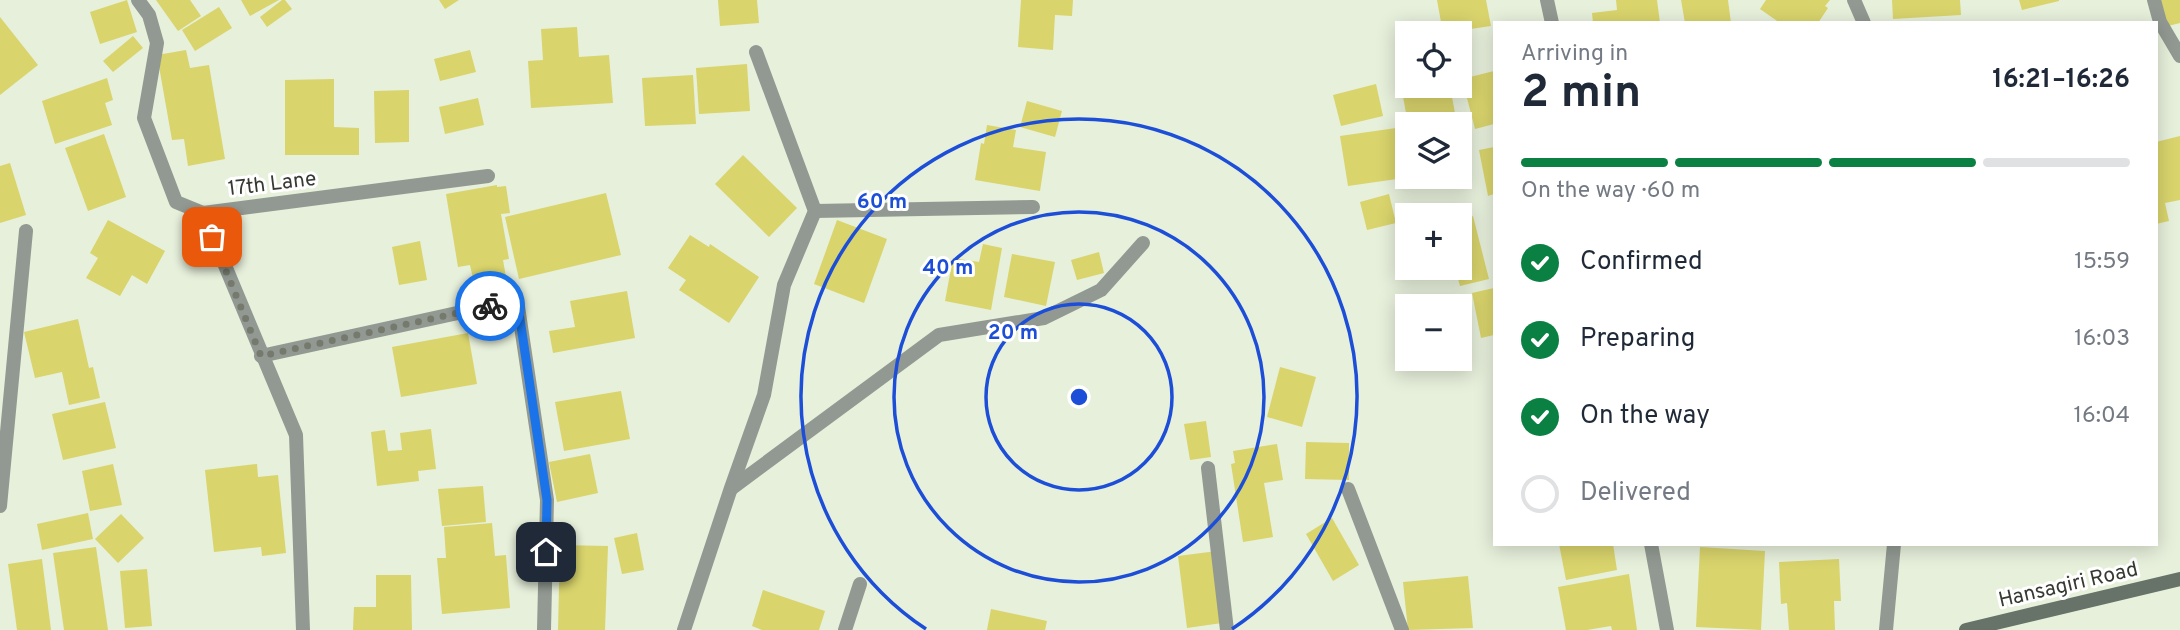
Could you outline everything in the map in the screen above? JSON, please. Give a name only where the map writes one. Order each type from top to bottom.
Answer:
[{"type":"street","points":[[138,0],[149,15],[157,43],[144,118],[176,202],[203,213]]},
{"type":"street","points":[[1547,0],[1552,21]]},
{"type":"street","points":[[1854,0],[1863,21]]},
{"type":"street","points":[[2154,0],[2160,22],[2180,56]]},
{"type":"street","points":[[684,630],[764,395],[784,285],[815,211],[756,52]]},
{"type":"street","name":"17th Lane","points":[[303,630],[296,435],[203,213],[488,176]]},
{"type":"street","points":[[815,211],[1033,207]]},
{"type":"street","points":[[0,506],[26,231]]},
{"type":"street","points":[[731,488],[939,335],[1044,318],[1101,290],[1143,243]]},
{"type":"street","points":[[261,356],[517,299],[547,500],[544,630]]},
{"type":"street","points":[[1208,468],[1227,630]]},
{"type":"street","points":[[1348,489],[1402,630]]},
{"type":"street","points":[[1651,546],[1667,630]]},
{"type":"street","points":[[1886,630],[1894,546]]},
{"type":"street","name":"Hansagiri Road","points":[[1966,630],[2005,625],[2180,579]]},
{"type":"street","points":[[845,630],[860,584]]},
{"type":"building","points":[[127,0],[137,32],[100,44],[90,12]]},
{"type":"building","points":[[156,0],[190,0],[201,16],[178,31]]},
{"type":"building","points":[[241,0],[279,0],[250,16]]},
{"type":"building","points":[[282,0],[292,9],[267,27],[260,17]]},
{"type":"building","points":[[439,0],[459,0],[445,9]]},
{"type":"building","points":[[718,0],[757,0],[759,23],[720,26]]},
{"type":"building","points":[[1021,0],[1073,0],[1072,16],[1055,15],[1053,50],[1018,47]]},
{"type":"building","points":[[1437,0],[1486,0],[1491,26],[1472,29],[1472,21],[1441,21]]},
{"type":"building","points":[[1616,0],[1657,0],[1660,21],[1593,21],[1592,13],[1617,10]]},
{"type":"building","points":[[1681,0],[1728,0],[1731,21],[1685,21]]},
{"type":"building","points":[[1766,0],[1830,0],[1819,21],[1777,21],[1760,9]]},
{"type":"building","points":[[1892,0],[1960,0],[1961,15],[1893,19]]},
{"type":"building","points":[[2019,0],[2059,0],[2059,1],[2022,10]]},
{"type":"building","points":[[2158,0],[2180,0],[2180,23],[2164,27]]},
{"type":"building","points":[[219,7],[232,28],[195,51],[182,30]]},
{"type":"building","points":[[0,17],[38,65],[0,95]]},
{"type":"building","points":[[577,27],[579,57],[609,55],[613,103],[531,108],[528,61],[543,60],[541,29]]},
{"type":"building","points":[[133,36],[143,48],[113,72],[103,61]]},
{"type":"building","points":[[186,50],[190,68],[209,65],[225,159],[188,166],[184,139],[172,140],[157,55]]},
{"type":"building","points":[[470,50],[476,72],[440,81],[434,59]]},
{"type":"building","points":[[747,64],[750,111],[699,114],[696,68]]},
{"type":"building","points":[[1493,71],[1493,124],[1475,129],[1467,98],[1472,98],[1472,76]]},
{"type":"building","points":[[693,75],[696,124],[645,126],[642,78]]},
{"type":"building","points":[[107,78],[113,100],[105,103],[112,125],[55,144],[42,101]]},
{"type":"building","points":[[334,79],[334,127],[359,128],[359,155],[285,155],[285,80]]},
{"type":"building","points":[[1376,84],[1383,116],[1341,126],[1333,95]]},
{"type":"building","points":[[409,90],[409,142],[375,143],[374,91]]},
{"type":"building","points":[[478,98],[484,125],[445,134],[439,107]]},
{"type":"building","points":[[1403,98],[1452,98],[1455,112],[1406,112]]},
{"type":"building","points":[[1027,101],[1062,111],[1055,137],[1020,127]]},
{"type":"building","points":[[987,125],[1016,130],[1013,147],[1046,152],[1040,191],[975,180]]},
{"type":"building","points":[[1395,128],[1395,179],[1348,186],[1340,136]]},
{"type":"building","points":[[104,134],[126,197],[88,211],[65,148]]},
{"type":"building","points":[[2180,136],[2180,200],[2165,203],[2169,221],[2158,224],[2158,142]]},
{"type":"building","points":[[1493,147],[1493,194],[1488,196],[1479,150]]},
{"type":"building","points":[[743,155],[797,208],[769,237],[715,184]]},
{"type":"building","points":[[10,163],[26,215],[0,223],[0,166]]},
{"type":"building","points":[[497,185],[506,186],[510,213],[501,214],[509,259],[503,260],[506,277],[474,283],[470,265],[458,267],[446,194]]},
{"type":"building","points":[[606,193],[621,255],[519,279],[505,217]]},
{"type":"building","points":[[1389,194],[1395,223],[1367,230],[1360,202]]},
{"type":"building","points":[[1472,216],[1489,279],[1460,286],[1458,280],[1472,280]]},
{"type":"building","points":[[108,220],[165,251],[147,284],[132,275],[120,296],[86,278],[98,258],[90,253]]},
{"type":"building","points":[[837,220],[887,239],[864,303],[814,284]]},
{"type":"building","points":[[690,235],[709,247],[710,244],[759,277],[729,323],[679,290],[686,280],[668,268]]},
{"type":"building","points":[[420,241],[427,280],[399,285],[392,247]]},
{"type":"building","points":[[983,244],[1002,248],[991,310],[945,301],[953,258],[979,262]]},
{"type":"building","points":[[1099,252],[1104,273],[1077,280],[1071,260]]},
{"type":"building","points":[[1012,254],[1055,262],[1046,306],[1004,297]]},
{"type":"building","points":[[1493,288],[1493,335],[1481,338],[1472,293]]},
{"type":"building","points":[[627,291],[635,338],[553,353],[549,331],[575,327],[570,301]]},
{"type":"building","points":[[78,319],[89,368],[93,367],[100,398],[69,405],[62,372],[35,378],[24,332]]},
{"type":"building","points":[[468,333],[477,384],[401,397],[392,347]]},
{"type":"building","points":[[1280,367],[1316,377],[1302,427],[1267,417]]},
{"type":"building","points":[[621,391],[630,439],[564,451],[555,402]]},
{"type":"building","points":[[105,402],[116,448],[63,460],[52,414]]},
{"type":"building","points":[[1206,421],[1211,457],[1190,460],[1184,424]]},
{"type":"building","points":[[431,429],[436,469],[418,471],[419,481],[377,486],[371,432],[385,430],[388,451],[402,450],[400,433]]},
{"type":"building","points":[[1306,442],[1349,443],[1349,480],[1305,479]]},
{"type":"building","points":[[1277,444],[1283,480],[1264,483],[1273,537],[1243,542],[1231,464],[1235,463],[1233,451]]},
{"type":"building","points":[[590,454],[598,493],[557,502],[549,462]]},
{"type":"building","points":[[113,464],[122,505],[90,511],[82,471]]},
{"type":"building","points":[[257,464],[258,477],[278,475],[286,553],[262,556],[261,547],[214,552],[205,470]]},
{"type":"building","points":[[483,486],[486,522],[442,526],[438,489]]},
{"type":"building","points":[[88,513],[93,539],[42,550],[37,524]]},
{"type":"building","points":[[121,514],[144,538],[118,563],[95,539]]},
{"type":"building","points":[[1332,518],[1359,565],[1333,581],[1306,534]]},
{"type":"building","points":[[492,523],[495,556],[506,555],[510,608],[442,614],[437,558],[446,558],[444,527]]},
{"type":"building","points":[[637,533],[644,570],[622,574],[614,538]]},
{"type":"building","points":[[560,545],[608,546],[605,630],[558,630]]},
{"type":"building","points":[[1559,546],[1613,546],[1617,570],[1566,580]]},
{"type":"building","points":[[96,547],[108,630],[64,630],[53,553]]},
{"type":"building","points":[[1700,547],[1765,551],[1761,630],[1696,627]]},
{"type":"building","points":[[1217,551],[1222,623],[1187,628],[1178,556]]},
{"type":"building","points":[[42,559],[51,630],[17,630],[8,564]]},
{"type":"building","points":[[1839,559],[1841,601],[1834,601],[1835,630],[1789,630],[1787,603],[1781,604],[1779,562]]},
{"type":"building","points":[[147,569],[152,626],[125,628],[120,571]]},
{"type":"building","points":[[1629,574],[1637,630],[1612,630],[1611,626],[1566,630],[1558,587]]},
{"type":"building","points":[[376,575],[411,575],[412,630],[353,630],[354,607],[376,607]]},
{"type":"building","points":[[1468,576],[1473,628],[1408,630],[1403,582]]},
{"type":"building","points":[[763,590],[825,611],[819,630],[762,630],[752,626]]},
{"type":"building","points":[[991,609],[1047,621],[1045,630],[987,630]]},
{"type":"way so far","points":[[212,237],[261,356],[490,306]]},
{"type":"route","points":[[490,306],[517,299],[547,500],[546,552]]}]
